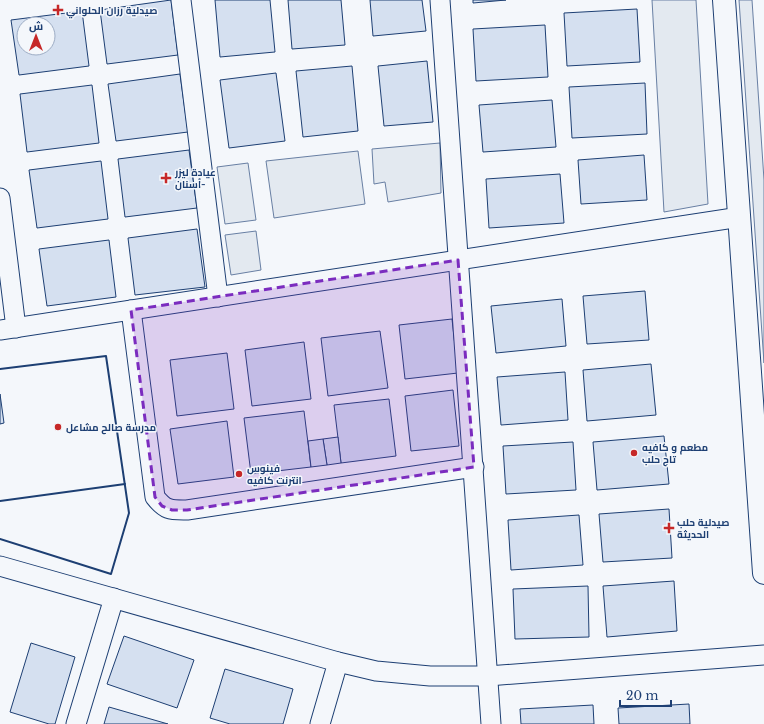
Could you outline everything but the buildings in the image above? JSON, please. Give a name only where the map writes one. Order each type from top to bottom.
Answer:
[{"type":"main road","points":[[724,0],[740,217],[759,426],[764,573]]},
{"type":"street","points":[[181,0],[218,297]]},
{"type":"street","points":[[440,0],[491,724]]},
{"type":"street","points":[[0,198],[8,329],[740,217]]},
{"type":"street","points":[[131,310],[155,497],[162,506],[172,510],[187,510],[474,466]]},
{"type":"street","points":[[0,566],[338,662],[376,671],[430,676],[488,676],[764,655]]},
{"type":"street","points":[[76,724],[114,598]]},
{"type":"street","points":[[320,724],[338,662]]},
{"type":"highlighted area","points":[[458,260],[474,467],[187,510],[172,510],[162,506],[155,497],[131,310]]},
{"type":"shaded area","points":[[652,0],[696,0],[708,204],[664,212]]},
{"type":"shaded area","points":[[739,0],[752,0],[764,180],[764,363]]},
{"type":"shaded area","points":[[440,143],[441,193],[388,202],[385,182],[374,184],[372,149]]},
{"type":"shaded area","points":[[358,151],[365,204],[274,218],[266,161]]},
{"type":"shaded area","points":[[248,163],[256,220],[225,224],[217,167]]},
{"type":"shaded area","points":[[256,231],[261,270],[231,275],[225,235]]},
{"type":"wall","points":[[0,369],[106,356],[129,513],[111,574],[0,539]]},
{"type":"wall","points":[[0,501],[125,484]]},
{"type":"place","name":"صيدلية رزان الحلواني","points":[[58,10]]},
{"type":"place","name":"عيادة ليزر أسنان-","points":[[166,178]]},
{"type":"place","name":"مدرسة صالح مشاعل","points":[[58,427]]},
{"type":"place","name":"مطعم و كافيه تاج حلب","points":[[634,453]]},
{"type":"place","name":"فينوس انترنت كافيه","points":[[239,474]]},
{"type":"place","name":"صيدلية حلب الحديثة","points":[[669,528]]}]
